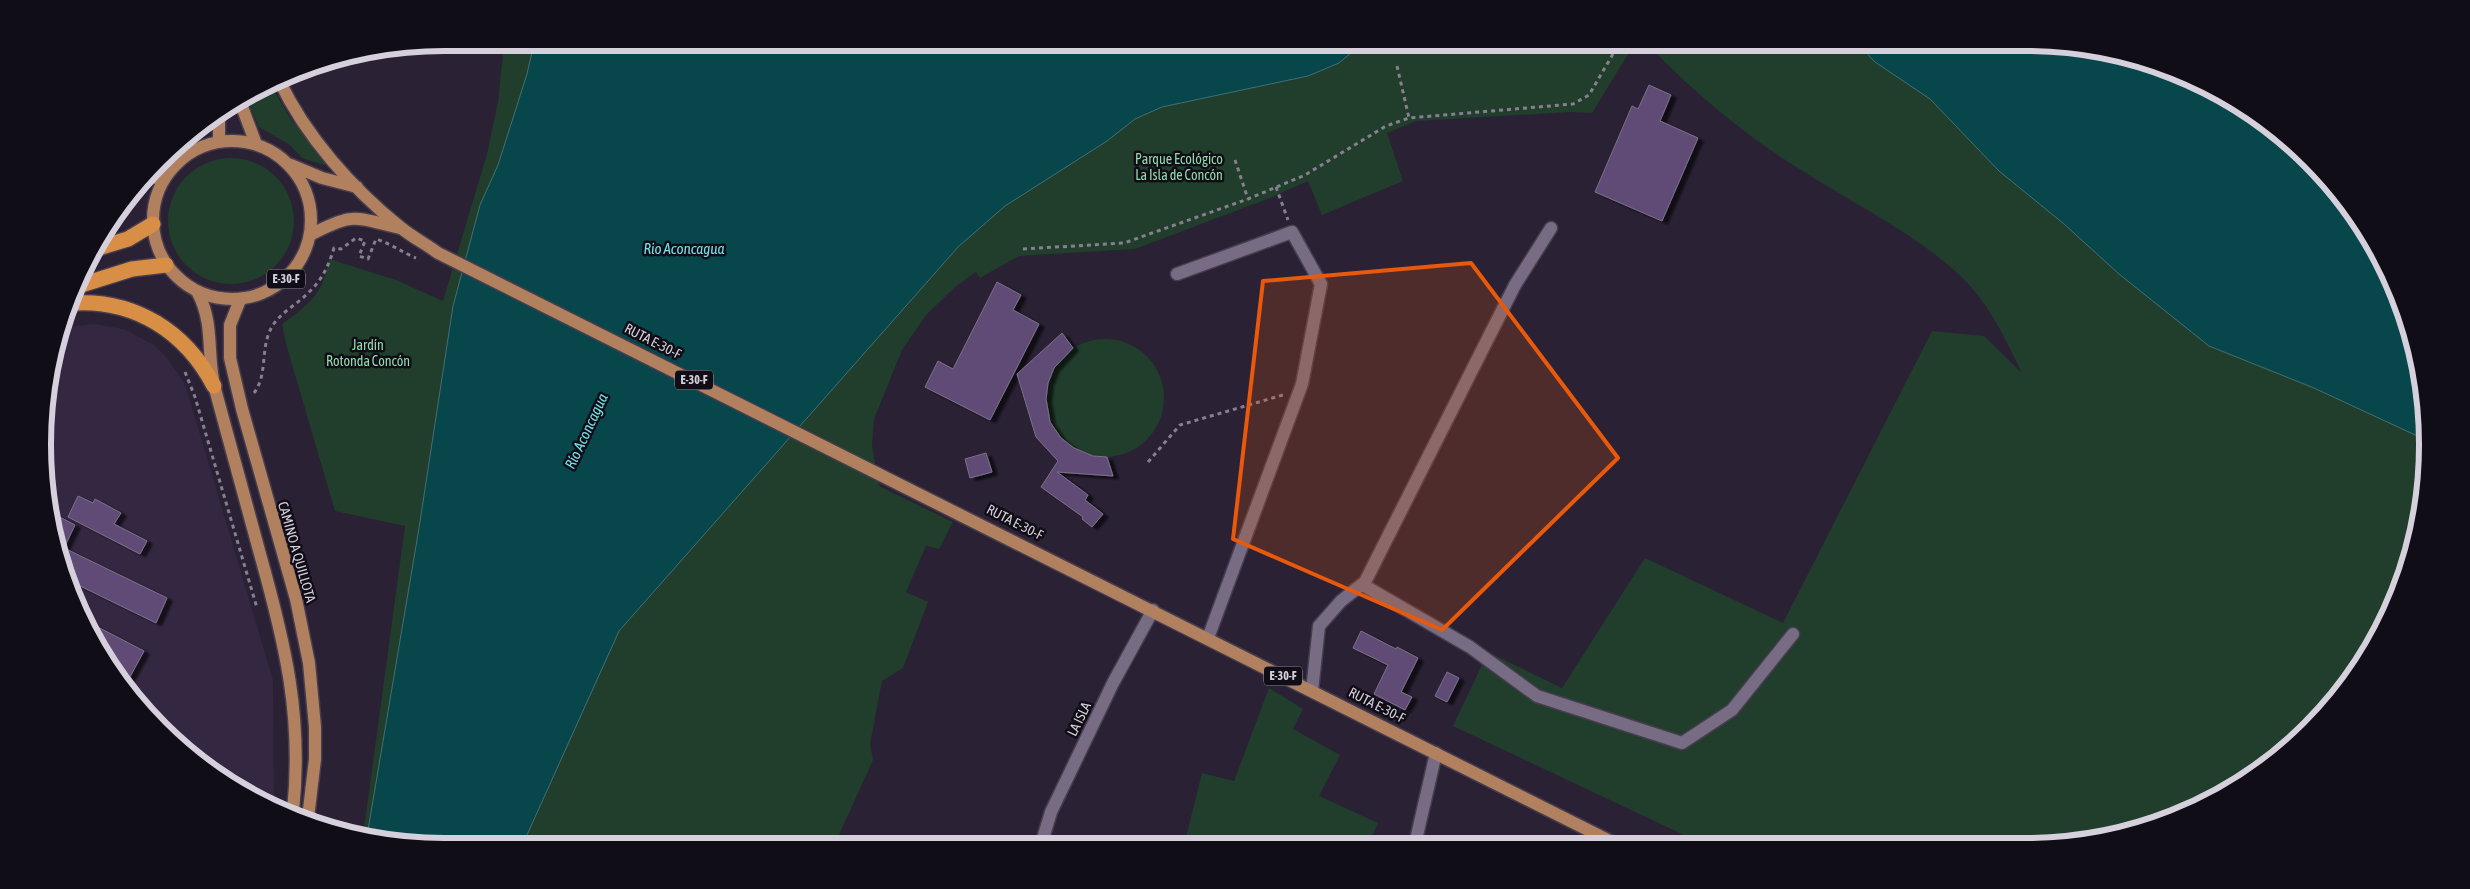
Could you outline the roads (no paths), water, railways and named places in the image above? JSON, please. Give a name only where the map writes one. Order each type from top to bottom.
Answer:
[{"type":"highway","points":[[105,246],[128,239],[153,224]]},
{"type":"highway","points":[[86,283],[113,274],[166,265]]},
{"type":"highway","points":[[77,304],[109,305],[142,314],[158,322],[191,350],[214,386]]},
{"type":"main road","points":[[283,86],[315,140],[358,187]]},
{"type":"main road","points":[[242,108],[256,144]]},
{"type":"main road","points":[[219,123],[219,141]]},
{"type":"main road","name":"E-30-F","points":[[219,141],[238,141],[256,144],[273,152],[287,163],[296,173],[308,196],[311,209],[310,235],[304,254],[296,268],[285,280],[264,293],[240,300],[226,300],[198,293],[185,285],[166,265],[157,249],[153,224],[154,205],[162,182],[172,167],[186,155],[201,146],[219,141]]},
{"type":"main road","points":[[180,153],[186,155]]},
{"type":"main road","name":"RUTA E-30-F","points":[[287,163],[322,178],[358,187],[401,228],[438,253],[1604,838]]},
{"type":"main road","points":[[157,177],[162,182]]},
{"type":"main road","name":"RUTA E-30-F","points":[[310,235],[340,219],[349,217],[359,217],[401,228]]},
{"type":"main road","points":[[198,293],[209,322],[214,386],[286,650],[295,707],[296,736],[293,808]]},
{"type":"main road","name":"CAMINO A QUILLOTA","points":[[240,300],[230,325],[229,347],[242,409],[296,598],[309,663],[314,712],[315,759],[309,813]]},
{"type":"street","points":[[1312,691],[1319,626],[1341,601],[1363,585],[1515,285],[1551,228]]},
{"type":"street","points":[[1177,274],[1292,232],[1321,284],[1300,390],[1208,638]]},
{"type":"street","points":[[1363,585],[1470,647],[1537,696],[1682,742],[1732,710],[1793,634]]},
{"type":"street","name":"LA ISLA","points":[[1043,838],[1051,812],[1113,684],[1152,610]]},
{"type":"street","points":[[1416,838],[1436,753]]},
{"type":"water","name":"Rio Aconcagua","points":[[532,51],[1353,51],[1339,63],[1308,76],[1162,107],[1135,119],[1107,141],[1005,206],[958,247],[619,631],[526,838],[419,837],[368,830],[419,528],[453,306],[480,205],[498,165],[527,74]]},
{"type":"water","points":[[1865,51],[2026,51],[2077,55],[2127,65],[2176,81],[2222,104],[2244,118],[2304,166],[2337,205],[2366,248],[2389,294],[2405,343],[2415,393],[2419,437],[2314,388],[2209,346],[2119,274],[2064,224],[1999,171],[1930,99],[1875,62]]},
{"type":"park label","name":"Parque Ecológico La Isla de Concón","points":[[1179,168]]},
{"type":"park label","name":"Jardín Rotonda Concón","points":[[368,354]]},
{"type":"water label","name":"Río Aconcagua","points":[[586,431]]}]
